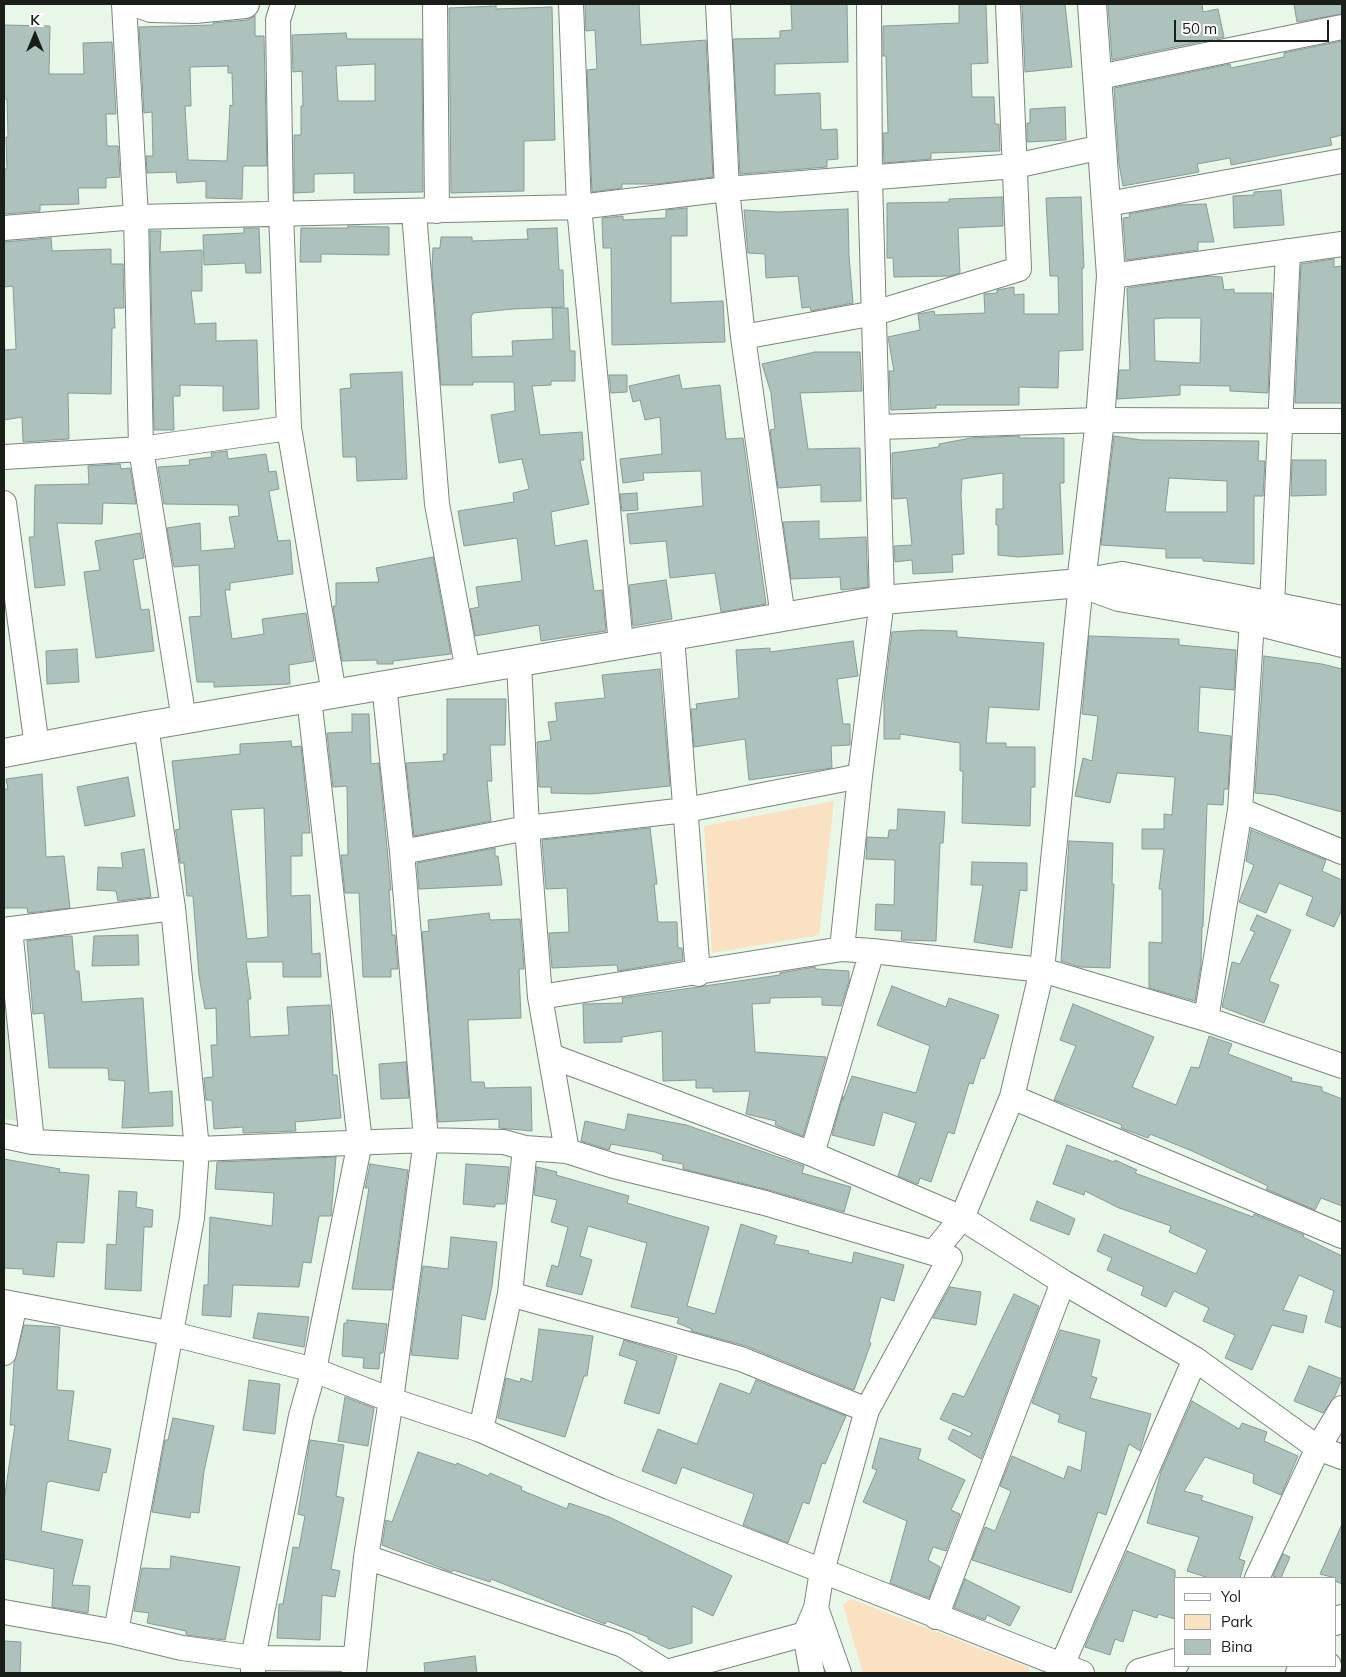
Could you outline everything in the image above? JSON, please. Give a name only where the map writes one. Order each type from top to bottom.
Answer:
[{"type":"main road","points":[[140,4],[151,8],[246,4]]},
{"type":"main road","points":[[1082,583],[1100,420],[1111,276],[1108,204],[1092,4]]},
{"type":"main road","points":[[4,753],[146,726],[882,600],[1082,583],[1122,576],[1262,613],[1342,643]]},
{"type":"main road","points":[[1262,613],[1342,620]]},
{"type":"main road","points":[[1140,1673],[1174,1663]]},
{"type":"main road","points":[[1300,1673],[1323,1667]]},
{"type":"street","points":[[124,4],[136,217],[142,449],[184,720]]},
{"type":"street","points":[[253,1666],[300,1416],[314,1370],[360,1142],[322,696],[289,428],[281,212],[278,20],[283,4]]},
{"type":"street","points":[[435,4],[437,211]]},
{"type":"street","points":[[571,4],[579,207],[621,644]]},
{"type":"street","points":[[718,4],[727,188],[743,337],[782,617]]},
{"type":"street","points":[[842,949],[860,776],[882,600],[879,428],[870,179],[869,4]]},
{"type":"street","points":[[743,337],[875,313],[1019,268],[1008,4]]},
{"type":"street","points":[[1099,77],[1342,27]]},
{"type":"street","points":[[4,228],[136,217],[281,212],[414,212],[579,207],[727,188],[870,179],[1015,166],[1102,147]]},
{"type":"street","points":[[1108,204],[1342,161]]},
{"type":"street","points":[[414,212],[437,504],[468,671]]},
{"type":"street","points":[[1111,276],[1342,244]]},
{"type":"street","points":[[1206,1019],[1240,810],[1262,613],[1280,421],[1288,251]]},
{"type":"street","points":[[879,428],[1100,420],[1342,420]]},
{"type":"street","points":[[4,457],[142,449],[289,428]]},
{"type":"street","points":[[4,503],[37,747]]},
{"type":"street","points":[[933,1253],[962,1218],[1012,1097],[1042,970],[1082,583]]},
{"type":"street","points":[[672,636],[698,974]]},
{"type":"street","points":[[519,662],[527,828],[540,997],[567,1151]]},
{"type":"street","points":[[4,1612],[116,1632],[253,1666],[355,1666],[366,1557],[391,1400],[426,1140],[402,852],[384,685]]},
{"type":"street","points":[[116,1632],[169,1334],[192,1218],[197,1149],[173,908],[146,726]]},
{"type":"street","points":[[402,852],[527,828],[686,810],[860,776]]},
{"type":"street","points":[[1240,810],[1342,852]]},
{"type":"street","points":[[32,1142],[7,929],[173,908]]},
{"type":"street","points":[[540,997],[698,974],[842,949],[872,951],[1042,970],[1206,1019],[1342,1066]]},
{"type":"street","points":[[812,1154],[872,951]]},
{"type":"street","points":[[551,1056],[812,1154],[962,1218],[1064,1282],[1195,1359],[1318,1448],[1342,1457]]},
{"type":"street","points":[[1012,1097],[1342,1236]]},
{"type":"street","points":[[4,1136],[32,1142],[197,1149],[426,1140],[504,1142],[525,1148],[567,1151],[614,1166],[764,1203],[950,1258],[867,1410],[822,1571],[816,1608],[805,1634],[812,1673]]},
{"type":"street","points":[[481,1430],[510,1294],[525,1148]]},
{"type":"street","points":[[936,1617],[1064,1282]]},
{"type":"street","points":[[510,1294],[741,1359],[867,1410]]},
{"type":"street","points":[[4,1353],[10,1303],[169,1334],[314,1370],[391,1400],[481,1430],[609,1487],[1072,1669],[1195,1359]]},
{"type":"street","points":[[1257,1577],[1318,1448],[1342,1408]]},
{"type":"street","points":[[366,1557],[623,1645],[665,1673],[805,1634]]},
{"type":"street","points":[[816,1608],[838,1673]]},
{"type":"shaded area","points":[[4,954],[25,1122],[4,1119]]},
{"type":"green space","points":[[834,801],[819,935],[712,953],[704,826]]},
{"type":"green space","points":[[851,1599],[1028,1667],[1030,1671],[1023,1673],[863,1673],[843,1605]]},
{"type":"building","points":[[585,4],[639,4],[641,45],[706,40],[713,177],[657,184],[622,184],[622,188],[592,192],[587,70],[597,69],[595,30],[586,31]]},
{"type":"building","points":[[791,4],[847,4],[848,62],[775,64],[775,95],[820,93],[821,130],[837,129],[838,159],[827,160],[827,167],[740,174],[733,39],[780,38],[780,31],[792,30]]},
{"type":"building","points":[[959,4],[986,4],[988,63],[971,64],[972,97],[994,97],[995,124],[999,124],[1000,151],[931,153],[931,159],[884,163],[883,133],[888,133],[886,56],[883,56],[883,26],[959,23]]},
{"type":"building","points":[[1022,4],[1065,4],[1072,67],[1025,72]]},
{"type":"building","points":[[1108,4],[1202,4],[1203,12],[1218,9],[1224,37],[1112,60]]},
{"type":"building","points":[[1294,4],[1342,4],[1342,14],[1297,22]]},
{"type":"building","points":[[496,6],[496,9],[552,7],[555,140],[524,141],[524,191],[451,193],[449,8]]},
{"type":"building","points":[[255,16],[255,36],[264,36],[267,166],[243,166],[242,199],[206,198],[206,181],[177,183],[176,172],[147,173],[146,156],[153,156],[152,112],[144,113],[139,27],[213,25],[213,23],[247,20]],"holes":[[[228,66],[228,73],[232,73],[233,106],[230,105],[227,161],[188,160],[185,106],[191,106],[190,67]]]},
{"type":"building","points":[[4,25],[50,26],[49,74],[84,74],[83,43],[112,42],[116,114],[106,114],[107,146],[118,146],[120,177],[106,178],[106,188],[78,188],[79,204],[40,205],[40,211],[4,214],[4,169],[7,169],[6,137],[8,137],[7,99],[4,99]]},
{"type":"building","points":[[346,33],[347,39],[422,39],[423,192],[354,193],[354,173],[314,174],[314,192],[294,193],[294,135],[301,135],[301,106],[303,106],[302,71],[293,72],[292,35]],"holes":[[[375,64],[375,101],[338,101],[336,66]]]},
{"type":"building","points":[[1342,41],[1342,135],[1330,138],[1332,145],[1231,165],[1230,158],[1197,164],[1199,172],[1123,186],[1119,164],[1114,88],[1230,64],[1231,68],[1284,57],[1284,53]]},
{"type":"building","points":[[1065,107],[1066,140],[1027,142],[1027,123],[1030,123],[1030,109]]},
{"type":"building","points":[[1281,190],[1284,225],[1234,228],[1233,196],[1254,195],[1254,192]]},
{"type":"building","points":[[1002,197],[1003,226],[958,228],[960,273],[950,276],[894,277],[893,258],[887,258],[887,203],[949,202],[949,199]]},
{"type":"building","points":[[1081,197],[1084,268],[1082,268],[1083,350],[1059,351],[1058,388],[1019,387],[1019,405],[936,405],[936,408],[891,410],[889,371],[894,371],[888,337],[920,330],[918,314],[934,311],[935,315],[985,313],[984,294],[997,293],[997,290],[1014,287],[1014,295],[1024,294],[1024,314],[1059,314],[1058,276],[1050,276],[1046,198]]},
{"type":"building","points":[[1206,204],[1214,242],[1198,242],[1198,250],[1126,260],[1123,218],[1130,217],[1129,214],[1178,205]]},
{"type":"building","points":[[687,208],[687,236],[671,236],[671,303],[723,301],[725,342],[612,345],[611,248],[603,248],[602,218],[623,216],[623,220],[666,218],[666,210]]},
{"type":"building","points":[[848,209],[853,303],[811,311],[810,307],[802,308],[798,276],[766,278],[765,254],[748,253],[744,210],[778,212]]},
{"type":"building","points":[[348,226],[389,227],[389,255],[321,254],[321,262],[300,262],[301,228],[348,228]]},
{"type":"building","points":[[244,228],[259,228],[261,273],[246,273],[245,263],[204,265],[203,235],[244,233]]},
{"type":"building","points":[[557,228],[559,270],[563,270],[564,307],[473,313],[471,317],[472,357],[513,356],[512,341],[553,339],[552,308],[568,308],[570,351],[575,351],[575,381],[551,381],[551,385],[532,386],[540,435],[582,432],[584,460],[580,460],[589,504],[551,512],[555,546],[587,540],[594,591],[602,590],[606,631],[541,641],[539,625],[475,636],[470,609],[479,607],[476,587],[522,581],[517,538],[464,546],[458,511],[514,502],[513,493],[529,489],[522,459],[499,463],[491,415],[515,411],[514,382],[473,382],[473,385],[441,385],[432,268],[433,248],[440,248],[441,237],[472,237],[472,241],[528,239],[527,229]]},
{"type":"building","points":[[150,231],[161,231],[160,252],[202,250],[202,291],[191,291],[195,324],[216,323],[216,341],[257,340],[259,409],[223,411],[223,386],[180,385],[180,396],[173,396],[174,430],[154,430]]},
{"type":"building","points":[[51,238],[52,251],[111,249],[111,264],[123,264],[124,308],[114,308],[115,328],[112,328],[111,394],[68,393],[69,439],[23,442],[22,417],[4,420],[4,350],[16,349],[13,286],[4,287],[4,242]]},
{"type":"building","points":[[1334,259],[1334,267],[1342,266],[1342,403],[1295,403],[1301,264]]},
{"type":"building","points":[[1208,276],[1222,277],[1224,290],[1234,289],[1234,293],[1272,293],[1268,393],[1230,391],[1230,386],[1180,385],[1180,395],[1117,399],[1119,370],[1130,370],[1127,288]],"holes":[[[1201,318],[1200,363],[1155,361],[1154,319]]]},
{"type":"building","points":[[815,352],[860,352],[862,391],[800,393],[808,449],[860,448],[861,501],[821,502],[821,485],[778,488],[770,430],[775,429],[771,393],[762,364]]},
{"type":"building","points":[[402,372],[407,479],[357,481],[356,457],[343,457],[340,389],[351,388],[350,374]]},
{"type":"building","points":[[609,375],[627,375],[627,392],[611,393]]},
{"type":"building","points":[[679,375],[682,389],[720,385],[726,439],[743,438],[766,604],[721,612],[715,573],[670,578],[666,541],[630,544],[627,514],[703,506],[701,471],[643,473],[644,480],[623,483],[620,459],[662,454],[660,417],[645,420],[640,400],[633,402],[629,386]]},
{"type":"building","points":[[1019,436],[1019,438],[1064,438],[1064,483],[1060,483],[1063,554],[1018,557],[998,555],[996,509],[1003,509],[1003,473],[962,479],[964,554],[952,555],[953,572],[913,574],[912,560],[895,562],[894,546],[912,545],[907,498],[893,499],[892,453],[939,447],[939,444],[971,438]]},
{"type":"building","points":[[1114,436],[1141,440],[1259,441],[1258,461],[1265,461],[1263,496],[1254,496],[1254,564],[1203,561],[1203,558],[1166,558],[1166,549],[1101,545]],"holes":[[[1169,478],[1227,481],[1227,512],[1165,512]]]},
{"type":"building","points":[[227,451],[228,459],[266,454],[269,472],[276,471],[279,489],[269,491],[278,541],[290,540],[293,574],[230,583],[230,590],[225,590],[232,639],[264,634],[262,619],[306,613],[314,661],[289,665],[290,684],[214,687],[214,682],[197,682],[189,617],[201,616],[199,565],[174,567],[167,528],[200,523],[201,551],[235,548],[229,517],[239,516],[238,505],[164,504],[158,467],[190,465],[189,460],[212,457],[211,453]]},
{"type":"building","points":[[1292,460],[1326,460],[1326,495],[1291,496]]},
{"type":"building","points":[[120,464],[121,469],[130,468],[136,504],[103,503],[102,524],[57,523],[65,585],[35,588],[29,537],[34,537],[35,485],[89,484],[88,466]]},
{"type":"building","points":[[637,493],[638,510],[622,511],[620,494]]},
{"type":"building","points":[[819,521],[819,539],[866,537],[868,587],[841,590],[840,577],[791,579],[783,522]]},
{"type":"building","points":[[140,533],[144,558],[133,560],[141,610],[149,609],[154,651],[96,658],[84,572],[100,570],[95,541]]},
{"type":"building","points":[[433,557],[451,654],[393,661],[393,664],[377,664],[377,660],[342,661],[333,606],[336,606],[336,583],[379,582],[376,568]]},
{"type":"building","points":[[666,580],[672,619],[633,626],[629,585]]},
{"type":"building","points":[[921,630],[957,631],[957,637],[1044,643],[1039,710],[989,707],[986,743],[1006,743],[1006,747],[1035,747],[1035,787],[1031,787],[1030,826],[962,823],[963,771],[960,771],[960,743],[900,734],[900,739],[884,739],[884,698],[892,632]]},
{"type":"building","points":[[1089,636],[1179,639],[1179,645],[1236,650],[1234,690],[1200,687],[1198,732],[1231,736],[1228,789],[1224,789],[1223,805],[1207,804],[1201,965],[1195,1001],[1149,988],[1149,942],[1162,943],[1162,889],[1159,889],[1164,849],[1142,849],[1142,829],[1164,829],[1164,814],[1172,815],[1175,777],[1117,773],[1110,803],[1075,796],[1083,758],[1092,761],[1098,716],[1082,714]]},
{"type":"building","points":[[853,641],[858,676],[837,679],[843,724],[850,724],[850,745],[831,746],[832,768],[749,780],[745,739],[694,747],[691,709],[697,709],[696,704],[739,698],[736,650],[770,648],[770,652]]},
{"type":"building","points":[[77,649],[79,682],[47,684],[46,651]]},
{"type":"building","points":[[1264,656],[1322,664],[1342,669],[1342,812],[1276,795],[1255,793]]},
{"type":"building","points":[[660,669],[670,786],[591,794],[551,793],[551,787],[539,787],[537,742],[551,740],[548,722],[557,721],[555,703],[605,698],[602,675]]},
{"type":"building","points":[[447,699],[506,699],[505,745],[490,745],[492,781],[487,781],[491,821],[414,836],[406,763],[444,761],[443,754],[447,754]]},
{"type":"building","points":[[352,714],[369,714],[371,764],[379,763],[391,890],[389,890],[392,935],[395,935],[398,969],[391,969],[391,977],[363,977],[359,893],[345,893],[341,855],[348,855],[347,786],[333,787],[327,733],[352,732]]},
{"type":"building","points":[[291,741],[292,747],[301,746],[310,833],[302,833],[302,856],[291,856],[291,896],[310,895],[312,954],[320,953],[321,977],[283,977],[283,962],[246,962],[251,999],[248,999],[250,1037],[289,1035],[287,1007],[330,1005],[333,1075],[337,1075],[341,1118],[295,1122],[296,1131],[243,1133],[243,1127],[214,1129],[212,1100],[206,1100],[204,1078],[213,1077],[211,1045],[217,1045],[216,1008],[205,1009],[199,976],[193,896],[187,896],[184,863],[180,863],[175,830],[180,829],[172,761],[240,754],[240,744]],"holes":[[[264,808],[268,937],[247,939],[231,810]]]},
{"type":"building","points":[[42,774],[46,857],[64,856],[70,908],[28,913],[27,908],[4,908],[4,789],[8,789],[6,779]]},
{"type":"building","points":[[128,777],[135,816],[85,826],[77,787]]},
{"type":"building","points":[[898,809],[945,812],[943,843],[940,843],[936,941],[901,940],[902,931],[875,930],[876,904],[894,905],[895,860],[866,859],[867,837],[888,838],[889,830],[897,830]]},
{"type":"building","points":[[650,828],[657,884],[654,884],[658,922],[677,922],[678,948],[682,948],[683,960],[618,971],[617,965],[552,968],[549,933],[569,932],[567,888],[546,889],[542,840]]},
{"type":"building","points":[[1251,830],[1326,860],[1322,871],[1342,880],[1342,909],[1334,927],[1306,915],[1313,897],[1279,883],[1266,913],[1239,902],[1254,865],[1246,861]]},
{"type":"building","points":[[1069,841],[1113,843],[1112,884],[1114,884],[1110,968],[1080,967],[1061,961]]},
{"type":"building","points":[[495,848],[502,885],[419,889],[417,863]]},
{"type":"building","points":[[144,849],[151,897],[118,901],[116,891],[97,890],[98,867],[123,868],[121,853]]},
{"type":"building","points":[[972,862],[1027,863],[1027,891],[1020,890],[1012,948],[974,942],[983,885],[971,885]]},
{"type":"building","points":[[489,913],[490,920],[520,919],[524,969],[519,969],[521,1018],[468,1020],[471,1082],[484,1082],[485,1088],[531,1087],[532,1131],[499,1128],[499,1119],[438,1122],[422,932],[429,931],[428,920]]},
{"type":"building","points":[[1257,915],[1291,930],[1269,981],[1279,985],[1264,1023],[1222,1007],[1232,962],[1240,964],[1255,932],[1250,930]]},
{"type":"building","points":[[138,935],[139,965],[92,966],[94,936]]},
{"type":"building","points":[[72,936],[75,971],[79,971],[82,1002],[143,998],[149,1093],[172,1091],[173,1126],[122,1128],[125,1081],[109,1080],[108,1068],[49,1068],[44,1013],[33,1014],[27,941]]},
{"type":"building","points":[[815,967],[816,969],[849,971],[849,981],[841,1006],[822,1005],[822,997],[770,998],[770,1003],[752,1004],[755,1052],[826,1057],[803,1136],[775,1125],[776,1121],[746,1114],[750,1091],[713,1092],[713,1088],[696,1088],[696,1080],[663,1081],[662,1031],[622,1037],[622,1042],[584,1043],[583,1004],[623,1003],[622,998],[780,975],[780,973]]},
{"type":"building","points":[[892,986],[946,1007],[949,998],[999,1015],[984,1059],[981,1058],[973,1084],[969,1083],[954,1134],[948,1132],[931,1182],[920,1178],[918,1184],[898,1176],[916,1123],[883,1112],[874,1146],[832,1135],[843,1096],[843,1100],[852,1076],[916,1093],[930,1046],[877,1025]]},
{"type":"building","points":[[1073,1004],[1154,1037],[1132,1087],[1176,1105],[1191,1067],[1199,1068],[1209,1036],[1232,1044],[1228,1054],[1292,1078],[1291,1081],[1322,1087],[1322,1091],[1342,1099],[1342,1206],[1321,1198],[1315,1210],[1266,1189],[1268,1186],[1192,1151],[1150,1134],[1148,1138],[1121,1128],[1122,1125],[1054,1100],[1076,1046],[1060,1040]]},
{"type":"building","points":[[406,1062],[409,1098],[381,1099],[379,1064]]},
{"type":"building","points":[[628,1114],[686,1125],[804,1166],[802,1173],[851,1187],[844,1212],[769,1190],[683,1169],[683,1164],[662,1160],[663,1155],[655,1152],[611,1144],[609,1150],[581,1141],[585,1121],[625,1130]]},
{"type":"building","points":[[1067,1145],[1114,1162],[1115,1160],[1137,1170],[1135,1173],[1253,1217],[1254,1214],[1304,1235],[1303,1237],[1342,1256],[1342,1328],[1325,1322],[1334,1291],[1299,1275],[1283,1310],[1307,1316],[1303,1333],[1272,1325],[1252,1370],[1225,1358],[1235,1335],[1203,1321],[1209,1308],[1174,1291],[1166,1307],[1141,1295],[1144,1287],[1107,1270],[1112,1258],[1097,1251],[1104,1234],[1196,1274],[1207,1250],[1169,1232],[1171,1226],[1119,1208],[1085,1191],[1084,1195],[1053,1184]]},
{"type":"building","points":[[336,1157],[331,1216],[319,1216],[311,1263],[303,1262],[299,1287],[233,1285],[231,1317],[202,1315],[204,1285],[208,1285],[210,1217],[272,1226],[274,1193],[215,1189],[217,1162]]},
{"type":"building","points":[[4,1159],[60,1169],[59,1172],[89,1175],[84,1243],[57,1242],[54,1277],[23,1274],[23,1269],[4,1268]]},
{"type":"building","points":[[370,1164],[408,1170],[392,1290],[352,1289],[369,1188],[365,1188]]},
{"type":"building","points":[[466,1164],[509,1167],[505,1204],[495,1204],[495,1207],[463,1204]]},
{"type":"building","points":[[537,1167],[557,1172],[556,1175],[629,1196],[627,1203],[709,1227],[687,1306],[715,1314],[741,1224],[777,1236],[774,1244],[809,1251],[808,1253],[852,1263],[854,1252],[904,1265],[894,1301],[881,1297],[869,1342],[871,1343],[854,1390],[746,1346],[691,1331],[692,1329],[677,1323],[679,1318],[631,1307],[647,1243],[588,1226],[580,1256],[592,1260],[582,1295],[546,1286],[552,1265],[558,1267],[568,1227],[551,1222],[557,1200],[534,1195]]},
{"type":"building","points":[[119,1191],[137,1192],[136,1207],[153,1210],[152,1227],[144,1227],[141,1291],[105,1289],[107,1244],[116,1245]]},
{"type":"building","points":[[1037,1201],[1075,1219],[1069,1235],[1030,1220]]},
{"type":"building","points":[[451,1237],[497,1242],[492,1286],[485,1320],[462,1315],[458,1359],[411,1355],[423,1266],[448,1269]]},
{"type":"building","points":[[950,1287],[981,1292],[976,1325],[933,1318]]},
{"type":"building","points":[[1014,1294],[1039,1306],[981,1459],[948,1439],[953,1429],[970,1437],[972,1433],[940,1419],[953,1393],[964,1397]]},
{"type":"building","points":[[258,1313],[309,1317],[304,1347],[253,1338]]},
{"type":"building","points":[[347,1320],[387,1324],[383,1353],[380,1353],[379,1369],[363,1368],[364,1358],[342,1356],[344,1323],[347,1323]]},
{"type":"building","points":[[24,1325],[60,1327],[57,1390],[74,1391],[68,1440],[111,1449],[106,1473],[103,1472],[99,1491],[50,1481],[47,1483],[41,1531],[83,1540],[72,1585],[90,1586],[88,1613],[52,1607],[54,1569],[4,1559],[4,1501],[15,1425],[10,1425],[14,1363]]},
{"type":"building","points":[[539,1329],[593,1336],[587,1376],[584,1376],[565,1437],[498,1418],[506,1378],[520,1382],[521,1378],[532,1382]]},
{"type":"building","points":[[1060,1330],[1100,1340],[1091,1376],[1097,1378],[1090,1398],[1151,1414],[1140,1451],[1129,1444],[1106,1515],[1098,1512],[1071,1593],[972,1560],[985,1527],[995,1531],[1011,1491],[1000,1486],[1012,1456],[1064,1479],[1068,1466],[1081,1471],[1086,1432],[1058,1422],[1060,1415],[1032,1403]]},
{"type":"building","points":[[624,1340],[677,1356],[659,1414],[624,1403],[637,1361],[619,1355]]},
{"type":"building","points":[[1309,1366],[1342,1379],[1335,1396],[1323,1413],[1294,1401]]},
{"type":"building","points":[[249,1380],[280,1384],[275,1434],[243,1430]]},
{"type":"building","points":[[756,1380],[846,1416],[825,1464],[822,1463],[809,1504],[803,1502],[788,1543],[743,1525],[754,1494],[682,1467],[676,1484],[642,1471],[658,1429],[697,1444],[720,1383],[750,1394]]},
{"type":"building","points":[[345,1397],[374,1408],[368,1446],[338,1441]]},
{"type":"building","points":[[1192,1401],[1239,1429],[1242,1423],[1267,1432],[1264,1441],[1298,1456],[1281,1495],[1253,1483],[1254,1474],[1205,1457],[1184,1491],[1203,1496],[1201,1500],[1253,1517],[1239,1559],[1245,1561],[1240,1577],[1206,1577],[1187,1571],[1199,1537],[1147,1523],[1161,1472]]},
{"type":"building","points":[[173,1418],[214,1426],[204,1471],[199,1513],[191,1512],[190,1518],[152,1512],[165,1440],[168,1440]]},
{"type":"building","points":[[880,1438],[921,1449],[918,1459],[965,1480],[951,1510],[960,1514],[946,1551],[933,1547],[928,1560],[940,1567],[929,1598],[890,1583],[907,1521],[863,1502],[877,1470],[872,1468]]},
{"type":"building","points":[[310,1440],[344,1445],[336,1496],[344,1498],[331,1569],[340,1571],[335,1597],[322,1595],[320,1640],[277,1638],[279,1604],[283,1604],[293,1547],[299,1548],[305,1516],[298,1514]]},
{"type":"building","points":[[418,1452],[456,1465],[457,1463],[488,1476],[490,1473],[522,1487],[521,1490],[567,1509],[569,1503],[609,1517],[732,1576],[713,1616],[692,1606],[692,1643],[669,1649],[648,1639],[648,1637],[607,1621],[605,1624],[491,1579],[490,1582],[453,1570],[452,1572],[382,1545],[386,1520],[392,1522]]},
{"type":"building","points":[[1342,1524],[1342,1584],[1336,1581],[1336,1577],[1320,1574]]},
{"type":"building","points":[[1127,1551],[1175,1570],[1174,1619],[1158,1614],[1157,1618],[1133,1610],[1123,1642],[1115,1639],[1110,1655],[1085,1647]]},
{"type":"building","points":[[1283,1554],[1290,1557],[1281,1577],[1273,1576]]},
{"type":"building","points":[[171,1556],[240,1567],[225,1640],[186,1635],[186,1631],[147,1623],[149,1613],[134,1611],[142,1568],[170,1569]]},
{"type":"building","points":[[965,1579],[1020,1607],[1010,1626],[987,1615],[985,1620],[954,1608]]},
{"type":"building","points":[[4,1641],[21,1642],[20,1673],[4,1673]]},
{"type":"building","points":[[475,1656],[477,1673],[425,1673],[424,1663]]}]
